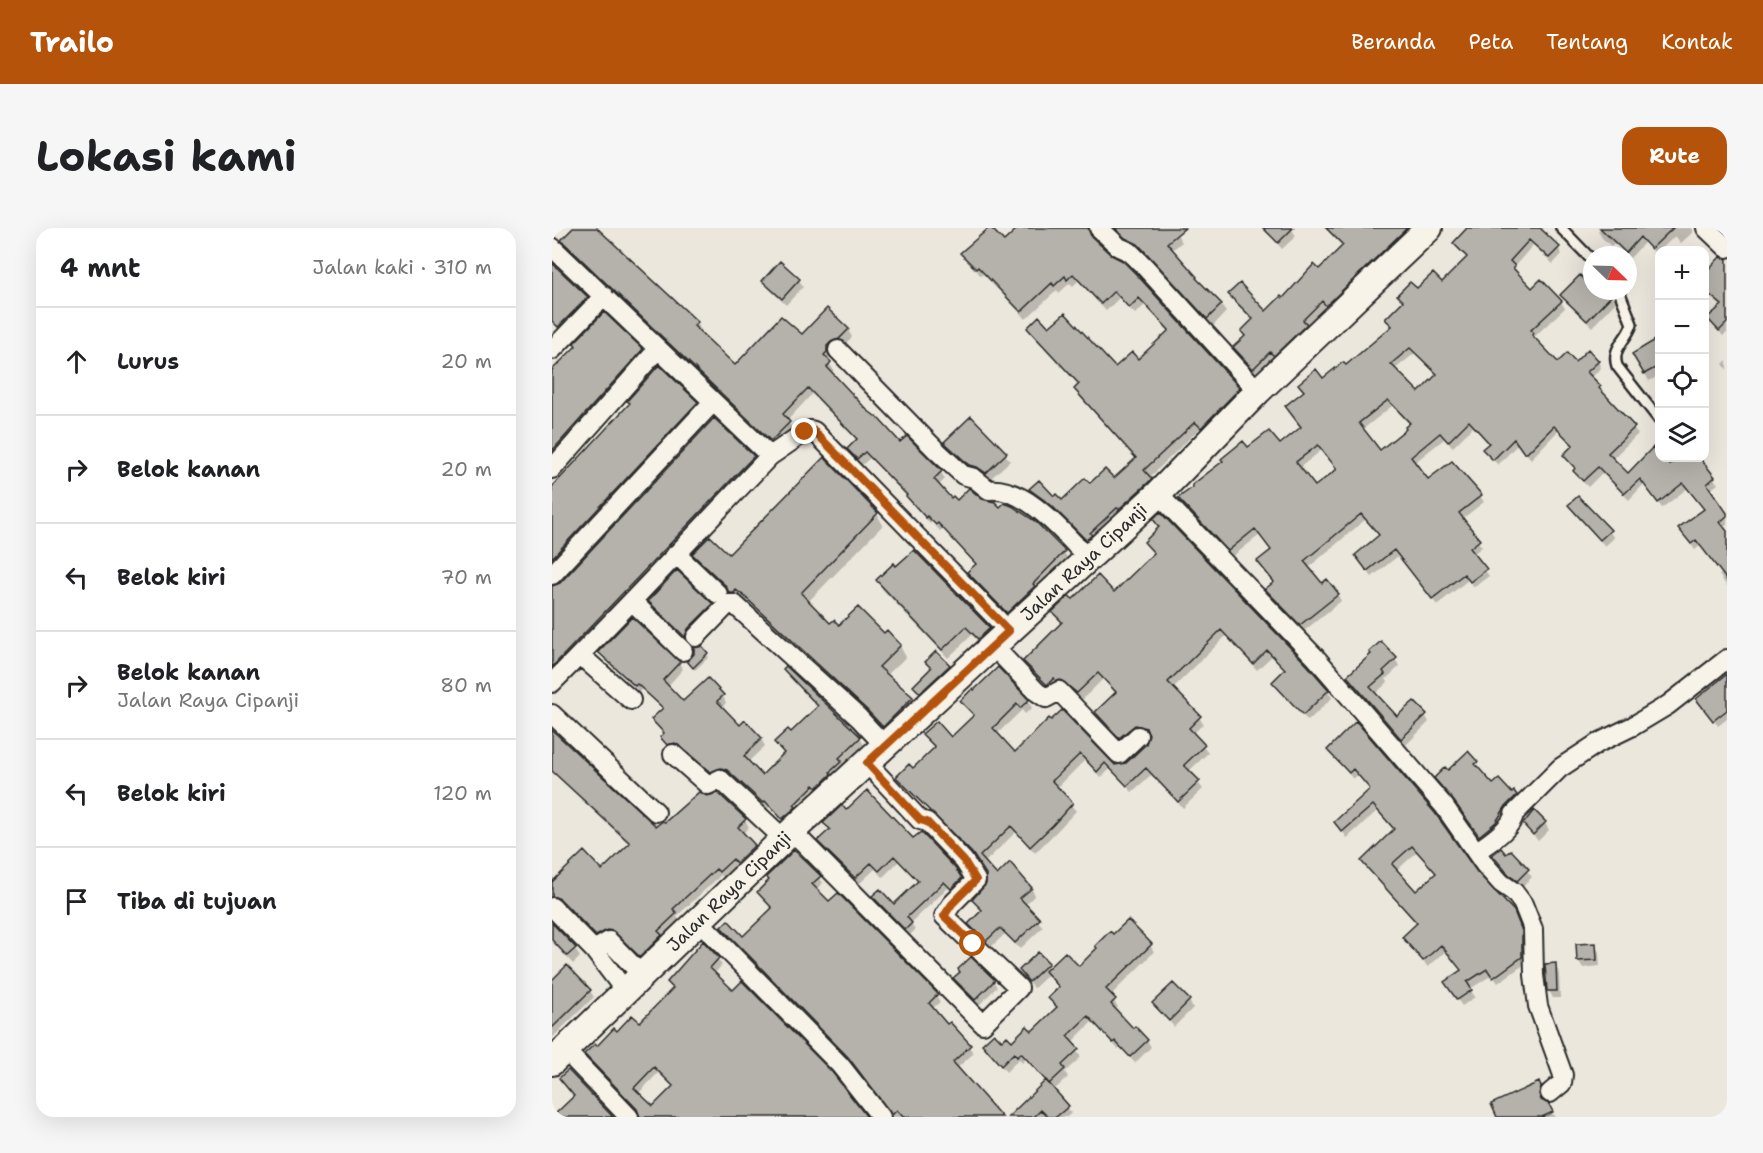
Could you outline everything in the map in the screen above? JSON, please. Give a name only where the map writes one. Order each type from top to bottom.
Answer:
[{"type":"main road","name":"Jalan Raya Cipanji","points":[[559,1056],[788,835],[1158,494],[1258,391],[1430,228]]},
{"type":"street","points":[[1099,228],[1145,267],[1258,391]]},
{"type":"street","points":[[1706,228],[1727,248]]},
{"type":"street","points":[[552,247],[770,456]]},
{"type":"street","points":[[552,350],[604,296]]},
{"type":"street","points":[[552,469],[658,349]]},
{"type":"street","points":[[838,350],[929,444],[963,475],[974,478],[989,490],[1001,489],[1010,492],[1043,513],[1088,558]]},
{"type":"street","points":[[552,575],[713,402]]},
{"type":"street","points":[[552,684],[633,602],[770,456],[810,430],[814,431],[1001,638],[1036,693],[1046,698],[1059,691],[1119,754],[1138,736]]},
{"type":"street","points":[[1158,494],[1316,658],[1444,806],[1501,883],[1519,898],[1533,928],[1534,975],[1538,1005],[1563,1075],[1562,1083],[1550,1093]]},
{"type":"street","points":[[676,554],[718,594]]},
{"type":"street","points":[[633,602],[683,651]]},
{"type":"street","points":[[673,754],[708,785],[720,779],[788,835],[870,907],[984,1024],[1020,988],[944,916],[952,904],[976,880],[964,861],[927,822],[920,820],[876,754],[859,718],[735,604],[728,604],[696,637]]},
{"type":"street","points":[[580,655],[631,700]]},
{"type":"street","points":[[1476,852],[1503,831],[1513,820],[1514,814],[1560,768],[1598,742],[1633,726],[1668,705],[1727,659]]},
{"type":"street","points":[[552,714],[656,812]]},
{"type":"street","points":[[552,907],[594,950],[634,984]]},
{"type":"street","points":[[699,921],[840,1065],[881,1117]]},
{"type":"street","points":[[559,1056],[629,1117]]},
{"type":"lane","points":[[1561,228],[1583,251]]},
{"type":"lane","points":[[1623,300],[1632,324],[1627,338],[1616,349],[1615,359],[1617,366],[1655,416]]},
{"type":"building","points":[[573,228],[597,228],[698,322],[694,326],[735,365],[781,316],[802,334],[827,308],[849,329],[827,346],[827,352],[824,355],[831,362],[827,367],[900,442],[907,436],[942,471],[934,479],[951,498],[953,496],[957,500],[969,488],[982,499],[995,502],[1000,507],[1004,503],[1012,506],[1036,522],[1065,551],[1033,584],[1035,586],[1007,613],[967,572],[976,564],[938,523],[936,525],[927,516],[926,518],[865,452],[857,459],[847,449],[857,439],[808,388],[783,414],[790,422],[771,441],[561,240]]},
{"type":"building","points":[[989,228],[1004,241],[1018,228],[1088,228],[1091,236],[1137,275],[1240,388],[1201,428],[1195,422],[1144,470],[1152,479],[1119,509],[1117,508],[1090,533],[1092,535],[1086,540],[1051,505],[1029,489],[1039,480],[1054,496],[1056,494],[1062,500],[1085,478],[1090,483],[1105,469],[1114,478],[1136,458],[1074,389],[1079,384],[1027,328],[1039,316],[1049,327],[1065,313],[1115,367],[1132,352],[1138,359],[1169,330],[1139,298],[1129,308],[1114,291],[1101,304],[1073,274],[1067,280],[1065,276],[1054,286],[1052,283],[1021,312],[978,267],[976,269],[960,253]]},
{"type":"building","points":[[1115,228],[1185,228],[1167,243],[1196,278],[1222,304],[1207,319],[1138,244],[1125,238]]},
{"type":"building","points":[[1263,228],[1293,228],[1278,243]]},
{"type":"building","points":[[1326,228],[1407,228],[1326,306],[1322,301],[1303,320],[1307,324],[1274,356],[1270,352],[1253,369],[1233,347],[1245,336],[1241,331],[1253,319],[1228,294],[1240,283],[1266,311],[1281,296],[1283,298],[1314,264],[1319,269],[1343,245]]},
{"type":"building","points":[[1467,228],[1540,228],[1560,247],[1549,258],[1529,240],[1510,261],[1515,266],[1513,268],[1532,288],[1541,279],[1562,301],[1531,330],[1534,333],[1532,335],[1558,362],[1567,353],[1575,362],[1588,349],[1599,361],[1587,372],[1635,427],[1608,453],[1628,473],[1653,447],[1655,462],[1670,464],[1673,462],[1703,462],[1715,477],[1707,484],[1727,513],[1727,516],[1720,522],[1727,531],[1727,580],[1696,540],[1691,544],[1678,528],[1704,509],[1683,483],[1658,503],[1640,479],[1624,494],[1598,467],[1583,481],[1573,471],[1575,468],[1563,455],[1573,445],[1554,426],[1527,453],[1524,453],[1514,439],[1493,460],[1482,449],[1489,443],[1469,421],[1448,442],[1440,433],[1411,457],[1428,479],[1452,461],[1482,495],[1459,513],[1480,540],[1470,548],[1487,569],[1470,582],[1464,574],[1432,599],[1394,550],[1367,571],[1355,555],[1379,535],[1361,514],[1304,561],[1322,583],[1327,579],[1339,594],[1300,625],[1265,589],[1274,582],[1257,561],[1271,550],[1255,529],[1228,551],[1178,498],[1223,461],[1221,459],[1243,441],[1248,447],[1269,431],[1280,444],[1301,427],[1285,406],[1304,391],[1298,384],[1316,369],[1323,378],[1343,362],[1346,365],[1392,326],[1385,319],[1403,301],[1397,295],[1410,282],[1417,288],[1433,273],[1442,282],[1467,257],[1453,243]],"holes":[[[1410,348],[1437,374],[1419,392],[1391,364]],[[1388,400],[1410,423],[1380,450],[1359,423]],[[1318,445],[1337,469],[1315,486],[1296,462]]]},
{"type":"building","points":[[1600,228],[1673,228],[1651,249],[1640,237],[1632,246],[1619,246]]},
{"type":"building","points":[[1720,257],[1727,259],[1727,323],[1719,331],[1709,320],[1709,316],[1722,305],[1709,294],[1709,269]]},
{"type":"building","points":[[780,261],[800,279],[782,299],[762,281]]},
{"type":"building","points":[[552,263],[588,297],[558,327],[552,321]]},
{"type":"building","points":[[1580,275],[1583,278],[1583,300],[1607,300],[1587,321],[1560,295]]},
{"type":"building","points":[[604,312],[643,349],[552,451],[552,370],[576,346],[574,343]]},
{"type":"building","points":[[1655,340],[1655,368],[1644,374],[1632,354]]},
{"type":"building","points":[[659,365],[698,402],[552,558],[552,487],[630,403],[627,401]]},
{"type":"building","points":[[971,416],[1007,453],[986,473],[969,465],[944,442]]},
{"type":"building","points":[[714,418],[754,456],[552,667],[552,586],[560,583]]},
{"type":"building","points":[[824,457],[878,513],[801,593],[830,623],[834,620],[839,625],[858,607],[884,633],[887,630],[901,645],[879,667],[913,697],[883,727],[743,595],[736,590],[734,593],[729,593],[726,586],[692,554],[710,536],[729,554]]},
{"type":"building","points":[[1578,496],[1611,530],[1600,540],[1568,505]]},
{"type":"building","points":[[1160,512],[1329,690],[1303,715],[1272,682],[1285,669],[1267,650],[1253,664],[1221,630],[1168,682],[1201,716],[1189,728],[1205,745],[1184,765],[1200,781],[1178,802],[1146,768],[1127,786],[1105,763],[1097,772],[1080,754],[1052,781],[1073,803],[1053,825],[1030,847],[1011,826],[980,856],[997,875],[1010,862],[1032,888],[1020,898],[1040,919],[1015,943],[1000,928],[986,941],[968,924],[982,910],[972,900],[986,884],[986,874],[972,853],[896,777],[909,764],[913,768],[935,747],[922,734],[937,721],[951,737],[974,715],[960,701],[998,667],[1029,700],[1020,708],[1017,704],[993,728],[1015,752],[1049,718],[1051,720],[1062,710],[1115,765],[1126,763],[1146,744],[1149,734],[1146,728],[1135,725],[1119,738],[1095,712],[1116,692],[1098,673],[1077,693],[1061,680],[1056,681],[1054,678],[1047,685],[1023,661],[1062,622],[1052,612],[1069,596],[1073,599],[1098,575],[1114,592],[1154,553],[1144,542],[1159,527],[1153,519]]},
{"type":"building","points":[[914,550],[990,628],[978,639],[966,627],[942,650],[876,580],[894,563],[896,566]]},
{"type":"building","points":[[677,570],[713,604],[688,629],[685,637],[648,601]]},
{"type":"building","points":[[632,617],[680,662],[663,680],[683,701],[708,678],[724,695],[717,701],[740,725],[745,720],[762,738],[744,756],[762,775],[784,753],[774,742],[788,729],[791,732],[818,706],[783,669],[786,666],[861,737],[839,758],[842,761],[830,772],[831,774],[817,788],[814,785],[794,805],[796,807],[782,819],[765,801],[763,803],[727,770],[721,768],[710,772],[680,746],[675,743],[667,745],[660,737],[664,733],[651,719],[663,708],[598,652]]},
{"type":"building","points":[[1381,641],[1397,658],[1383,671],[1385,674],[1370,687],[1397,716],[1414,701],[1427,714],[1401,739],[1347,676],[1371,654],[1369,652]]},
{"type":"building","points":[[702,646],[708,653],[693,668],[687,661],[694,654],[694,648]]},
{"type":"building","points":[[936,651],[950,665],[920,693],[913,686],[931,668],[925,662]]},
{"type":"building","points":[[1727,674],[1727,710],[1713,721],[1696,699]]},
{"type":"building","points":[[1356,721],[1435,813],[1477,872],[1514,911],[1522,931],[1522,957],[1493,978],[1487,969],[1467,982],[1472,990],[1457,1000],[1444,982],[1461,970],[1441,945],[1423,961],[1402,937],[1417,923],[1361,861],[1394,829],[1373,805],[1342,832],[1334,822],[1370,789],[1353,769],[1349,773],[1327,750]],"holes":[[[1412,846],[1436,873],[1416,891],[1392,864]]]},
{"type":"building","points":[[552,730],[656,826],[665,822],[699,792],[707,796],[718,793],[746,819],[738,827],[755,845],[736,863],[733,859],[719,872],[716,869],[673,909],[677,913],[658,931],[662,935],[640,957],[613,931],[607,930],[596,936],[560,899],[552,896],[552,882],[584,851],[602,870],[630,843],[552,771]]},
{"type":"building","points":[[1468,751],[1478,762],[1475,764],[1493,784],[1499,779],[1512,793],[1514,791],[1517,795],[1506,806],[1496,822],[1479,836],[1434,778],[1445,767],[1448,770]]},
{"type":"building","points":[[867,790],[913,838],[921,832],[962,878],[951,889],[944,882],[907,917],[912,923],[905,930],[872,896],[880,889],[894,904],[918,881],[894,856],[879,871],[871,863],[855,878],[817,841],[830,829],[823,823],[842,805],[846,810]]},
{"type":"building","points":[[1534,810],[1546,822],[1533,835],[1523,824]]},
{"type":"building","points":[[1501,848],[1506,854],[1511,850],[1529,869],[1517,881],[1492,855]]},
{"type":"building","points":[[794,850],[821,876],[812,884],[829,901],[838,893],[938,994],[929,1003],[947,1024],[950,1022],[971,1045],[953,1062],[1002,1117],[903,1117],[897,1110],[892,1115],[848,1057],[721,927],[728,920],[743,936],[772,908],[757,892],[769,880],[766,877]]},
{"type":"building","points":[[1128,920],[1152,944],[1106,989],[1116,999],[1111,1004],[1133,1028],[1135,1026],[1148,1040],[1130,1057],[1115,1041],[1113,1043],[1088,1016],[1067,1036],[1079,1049],[1062,1065],[1065,1069],[1049,1084],[1021,1053],[1017,1057],[1014,1053],[1001,1066],[982,1044],[994,1033],[1002,1041],[1007,1036],[1012,1041],[1027,1026],[1032,1031],[1057,1007],[1048,998],[1059,987],[1045,971],[1065,952],[1079,966],[1110,931],[1113,934]]},
{"type":"building","points":[[552,923],[576,948],[567,956],[552,940]]},
{"type":"building","points":[[703,941],[719,958],[710,968],[733,990],[742,981],[832,1072],[867,1117],[640,1117],[637,1109],[584,1054],[595,1044],[597,1046],[614,1028],[617,1031],[632,1015],[640,1022],[673,988],[667,982]],"holes":[[[654,1067],[673,1086],[653,1106],[634,1088]]]},
{"type":"building","points":[[1596,943],[1597,960],[1577,961],[1576,944]]},
{"type":"building","points":[[1038,952],[1049,963],[1029,982],[1019,970]]},
{"type":"building","points":[[971,957],[995,980],[975,1000],[953,978],[960,972],[958,969]]},
{"type":"building","points":[[1556,963],[1557,991],[1547,991],[1545,964]]},
{"type":"building","points":[[567,965],[591,990],[552,1028],[552,980]]},
{"type":"building","points":[[1173,983],[1190,1000],[1169,1021],[1152,1003]]},
{"type":"building","points":[[568,1070],[613,1117],[552,1117],[574,1096],[559,1078]]},
{"type":"building","points":[[1046,1080],[1069,1106],[1056,1117],[1048,1117],[1041,1110],[1034,1117],[1008,1117]]},
{"type":"building","points":[[1539,1082],[1541,1100],[1549,1104],[1553,1112],[1542,1117],[1497,1117],[1491,1104]]},
{"type":"route","points":[[805,432],[814,431],[1009,631],[867,763],[920,820],[927,822],[964,861],[976,880],[952,904],[944,916],[973,944]]}]
